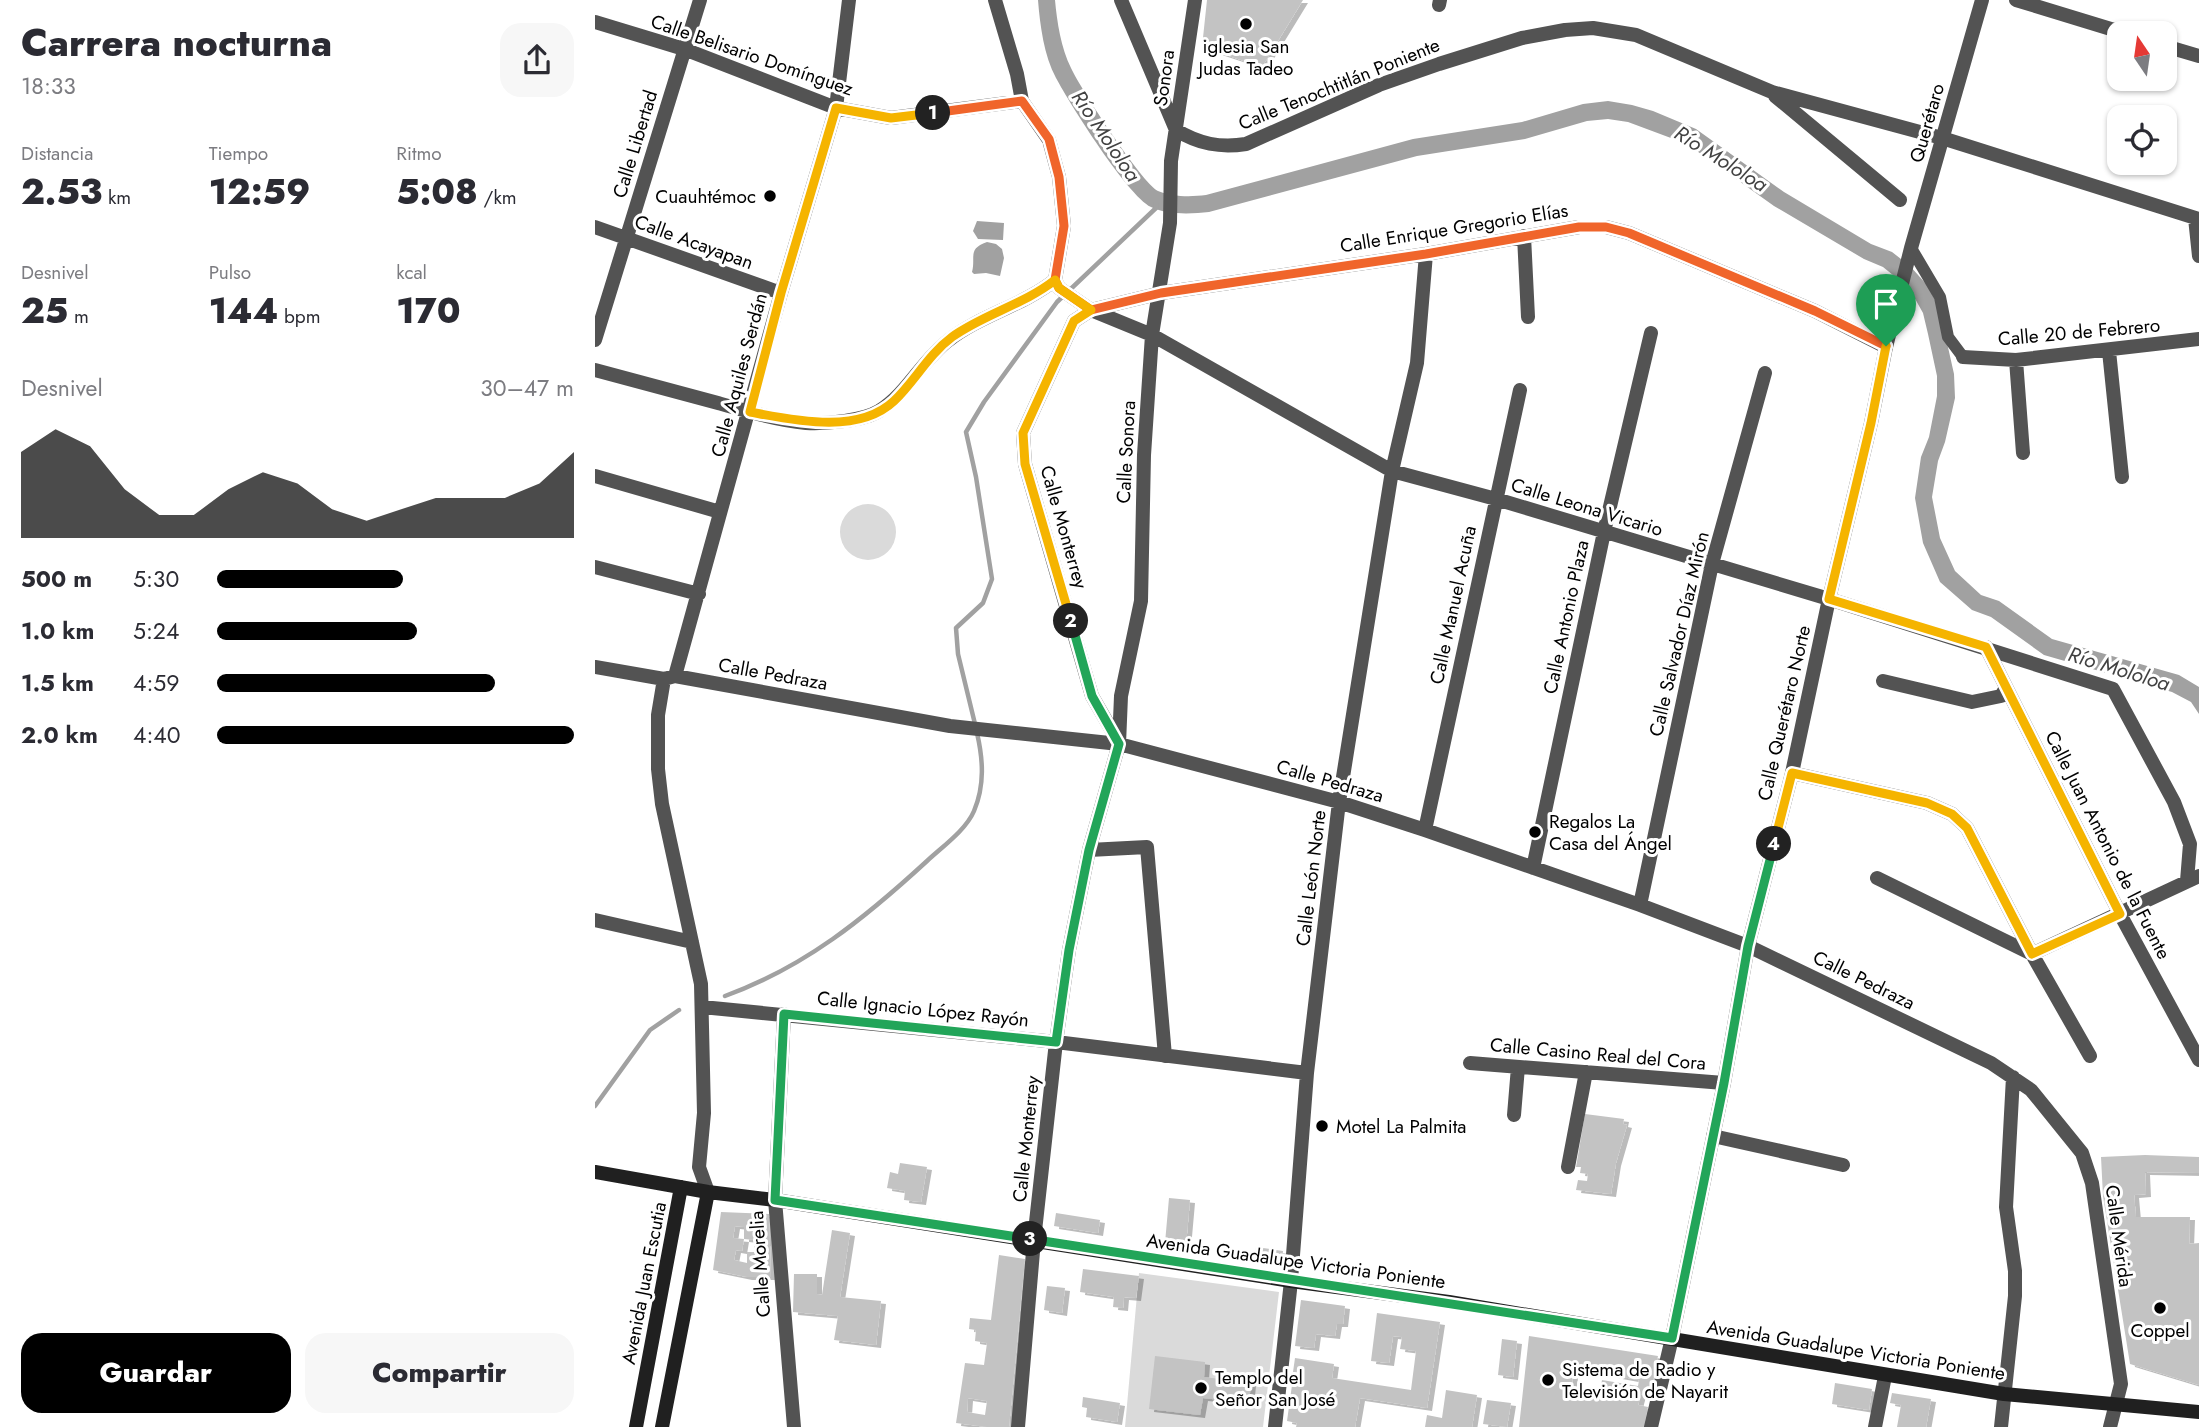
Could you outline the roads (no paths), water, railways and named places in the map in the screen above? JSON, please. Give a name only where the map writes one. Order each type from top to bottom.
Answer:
[{"type":"main road","name":"Avenida Guadalupe Victoria Poniente","points":[[597,1173],[1291,1281],[1449,1302],[2004,1394],[2199,1412]]},
{"type":"main road","name":"Avenida Juan Escutia","points":[[636,1427],[681,1187]]},
{"type":"main road","points":[[662,1427],[708,1192]]},
{"type":"street","name":"Calle Libertad","points":[[595,340],[700,0]]},
{"type":"street","name":"Calle Aquiles Serdán","points":[[699,1167],[704,1113],[701,984],[662,804],[658,769],[658,715],[698,594],[781,293],[836,108],[849,0]]},
{"type":"street","points":[[595,370],[750,412],[807,423],[847,420],[875,414],[892,402],[934,351],[969,325],[1057,284],[1064,226],[1059,177],[1049,139],[1022,101],[1017,74],[995,0]]},
{"type":"street","points":[[1121,0],[1176,130]]},
{"type":"street","name":"Sonora","points":[[1171,161],[1195,0]]},
{"type":"street","name":"Querétaro","points":[[1910,252],[1982,0]]},
{"type":"street","points":[[2016,0],[2107,28]]},
{"type":"street","name":"Calle Belisario Domínguez","points":[[595,22],[684,50],[836,108],[891,118],[1022,101]]},
{"type":"street","name":"Calle Tenochtitlán Poniente","points":[[1176,130],[1191,139],[1210,144],[1226,147],[1247,144],[1379,85],[1439,64],[1522,38],[1584,29],[1636,35],[1772,92],[1942,138],[2197,218]]},
{"type":"street","points":[[2177,50],[2199,56]]},
{"type":"street","points":[[1772,92],[1900,200]]},
{"type":"street","name":"Calle Sonora","points":[[1119,744],[1121,696],[1141,601],[1144,455],[1152,335],[1161,293],[1170,223],[1171,161]]},
{"type":"street","points":[[2197,218],[2199,256]]},
{"type":"street","name":"Calle Acayapan","points":[[595,227],[781,293]]},
{"type":"street","name":"Calle Enrique Gregorio Elías","points":[[1091,310],[1161,293],[1426,254],[1579,227],[1606,227],[1629,233],[1815,311],[1886,346]]},
{"type":"street","points":[[1524,236],[1528,317]]},
{"type":"street","points":[[1910,252],[1940,297],[1948,337],[1963,358]]},
{"type":"street","name":"Calle Querétaro Norte","points":[[1651,1427],[1724,1083],[1748,946],[1792,773],[1886,346],[1910,252]]},
{"type":"street","name":"Calle León Norte","points":[[1275,1427],[1291,1281],[1307,1073],[1339,802],[1392,471],[1416,363],[1426,254]]},
{"type":"street","name":"Calle Leona Vicario","points":[[1057,284],[1091,310],[1152,335],[1392,471],[1496,499],[1829,599],[2113,688],[2174,802],[2190,844],[2193,879]]},
{"type":"street","name":"Calle Monterrey","points":[[1018,1427],[1034,1240],[1069,950],[1089,850],[1119,744],[1092,696],[1025,464],[1023,433],[1074,321],[1091,310]]},
{"type":"street","name":"Calle Antonio Plaza","points":[[1533,868],[1604,532],[1651,333]]},
{"type":"street","name":"Calle 20 de Febrero","points":[[1963,358],[2016,360],[2199,339]]},
{"type":"street","points":[[2109,351],[2122,477]]},
{"type":"street","points":[[2016,360],[2023,453]]},
{"type":"street","name":"Calle Salvador Díaz Mirón","points":[[1640,905],[1712,564],[1765,373]]},
{"type":"street","name":"Calle Manuel Acuña","points":[[1425,830],[1520,390]]},
{"type":"street","points":[[595,476],[720,512]]},
{"type":"street","points":[[595,567],[698,594]]},
{"type":"street","name":"Calle Juan Antonio de la Fuente","points":[[1986,647],[2120,914],[2199,1060]]},
{"type":"street","name":"Calle Pedraza","points":[[595,667],[669,677],[950,726],[1119,744],[1339,802],[1640,905],[1748,946],[1991,1063],[2013,1077]]},
{"type":"street","points":[[1883,681],[1972,702],[2001,696],[2006,688]]},
{"type":"street","points":[[1792,773],[1927,803],[1952,814],[1967,828],[2032,954],[2090,1055]]},
{"type":"street","points":[[1089,850],[1147,847],[1165,1056]]},
{"type":"street","points":[[1877,878],[2032,954]]},
{"type":"street","points":[[2032,954],[2193,879]]},
{"type":"street","points":[[595,920],[692,942]]},
{"type":"street","name":"Calle Ignacio López Rayón","points":[[702,1007],[1056,1042],[1307,1073]]},
{"type":"street","name":"Calle Morelia","points":[[784,1014],[775,1200],[794,1427]]},
{"type":"street","name":"Calle Casino Real del Cora","points":[[1470,1063],[1724,1083]]},
{"type":"street","points":[[1514,1115],[1518,1067]]},
{"type":"street","points":[[1568,1167],[1586,1072]]},
{"type":"street","points":[[2001,1427],[2015,1296],[2015,1271],[2006,1207],[2013,1077]]},
{"type":"street","name":"Calle Mérida","points":[[2013,1077],[2031,1090],[2082,1153],[2092,1183],[2121,1384],[2110,1427]]},
{"type":"street","points":[[1713,1136],[1843,1165]]},
{"type":"street","points":[[699,1167],[708,1192]]},
{"type":"street","name":"Avenida Juan Escutia","points":[[681,1187],[699,1167]]},
{"type":"street","points":[[1875,1427],[1885,1376]]},
{"type":"water","name":"Río Mololoa","points":[[1038,0],[1055,0],[1062,43],[1077,79],[1139,171],[1158,191],[1169,194],[1206,195],[1413,139],[1522,122],[1583,104],[1608,101],[1632,105],[1696,129],[1784,192],[1871,244],[1892,252],[1910,266],[1927,285],[1939,307],[1954,374],[1955,398],[1938,461],[1932,497],[1940,538],[1955,571],[1981,595],[1999,601],[2052,639],[2179,675],[2199,687],[2199,714],[2191,702],[2172,692],[2044,655],[1991,617],[1972,610],[1940,582],[1923,543],[1915,498],[1921,457],[1929,437],[1937,396],[1937,376],[1923,313],[1913,295],[1883,267],[1864,259],[1774,206],[1687,144],[1628,122],[1608,119],[1587,121],[1525,139],[1417,156],[1209,212],[1172,213],[1151,207],[1128,185],[1063,91],[1046,50]]},
{"type":"water","points":[[977,221],[1004,223],[1003,240],[978,239],[973,231]]},
{"type":"water","points":[[987,242],[1002,249],[1004,258],[1000,276],[972,272],[973,254]]},
{"type":"waterway","points":[[975,724],[958,654],[956,628],[983,603],[992,579],[966,432],[984,402],[1057,302],[1156,208],[1156,203]]},
{"type":"waterway","points":[[725,996],[782,971],[833,939],[881,902],[960,831],[974,811],[980,792],[982,762],[977,733]]},
{"type":"waterway","points":[[595,1106],[650,1030],[679,1010]]},
{"type":"place","name":"iglesia San Judas Tadeo","points":[[1246,24]]},
{"type":"place","name":"Cuauhtémoc","points":[[770,196]]},
{"type":"place","name":"Regalos La Casa del Ángel","points":[[1535,832]]},
{"type":"place","name":"Motel La Palmita","points":[[1322,1126]]},
{"type":"place","name":"Coppel","points":[[2160,1308]]},
{"type":"place","name":"Sistema de Radio y Televisión de Nayarit","points":[[1548,1380]]},
{"type":"place","name":"Templo del Señor San José","points":[[1201,1388]]}]
